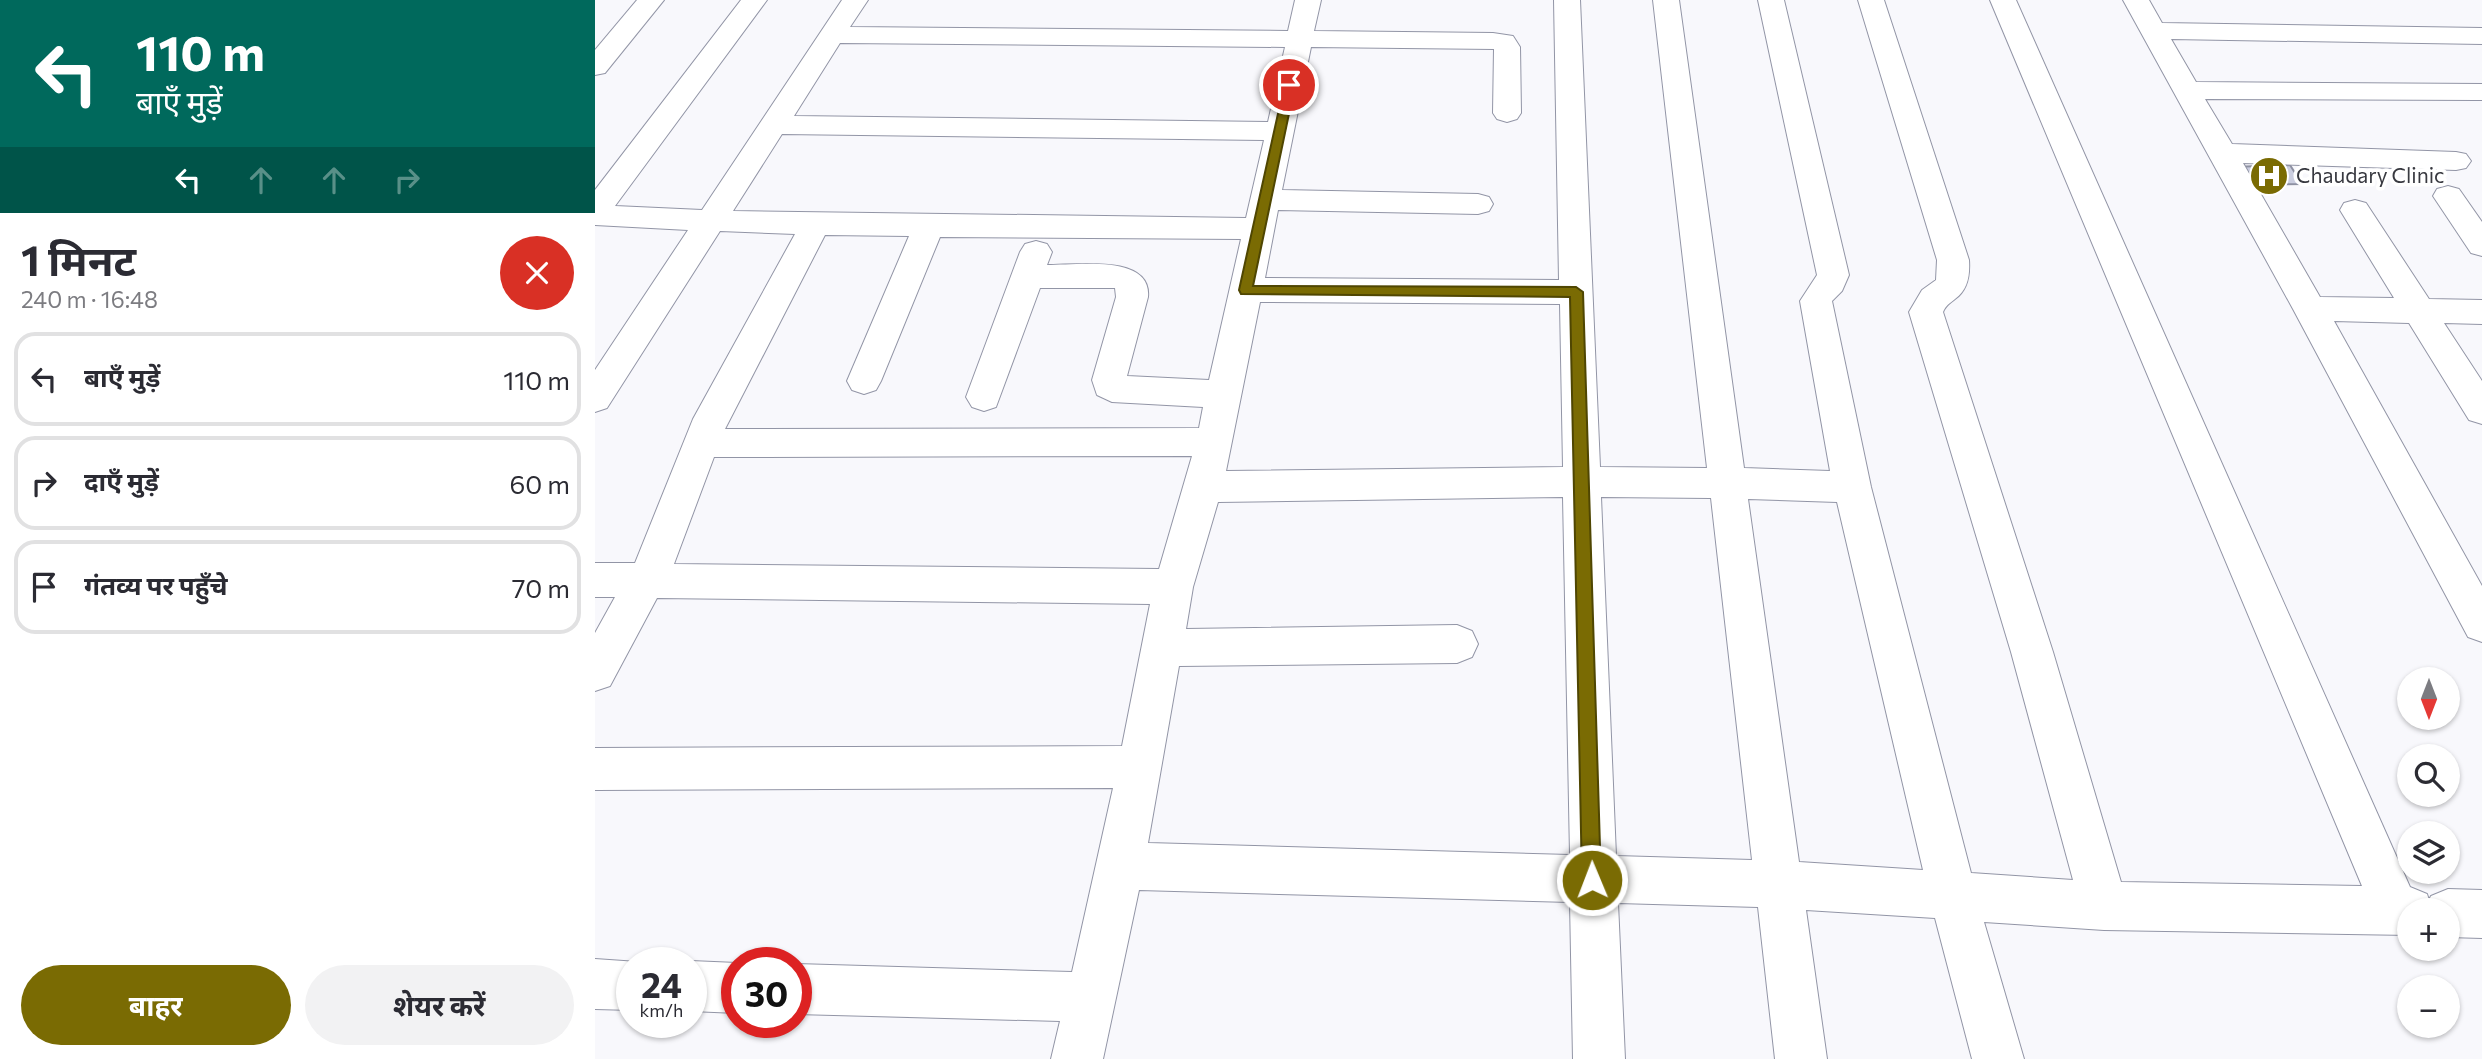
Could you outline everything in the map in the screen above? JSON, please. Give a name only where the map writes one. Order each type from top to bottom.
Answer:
[{"type":"street","points":[[595,67],[651,0]]},
{"type":"street","points":[[595,213],[754,0]]},
{"type":"street","points":[[595,398],[771,124],[855,0]]},
{"type":"street","points":[[1077,1059],[1121,866],[1173,587],[1204,487],[1308,0]]},
{"type":"street","points":[[1567,0],[1599,1059]]},
{"type":"street","points":[[1666,0],[1801,1059]]},
{"type":"street","points":[[1771,0],[1833,275],[1831,283],[1817,295],[1816,301],[1852,487],[1953,895],[1998,1059]]},
{"type":"street","points":[[1871,0],[1953,260],[1953,282],[1932,299],[1926,312],[2032,652],[2104,906]]},
{"type":"street","points":[[2003,0],[2397,898]]},
{"type":"street","points":[[2136,0],[2310,309],[2482,624]]},
{"type":"street","points":[[2154,31],[2482,36]]},
{"type":"street","points":[[831,35],[1504,42],[1507,47],[1507,113]]},
{"type":"street","points":[[2432,35],[2480,94]]},
{"type":"street","points":[[2188,90],[2480,94]]},
{"type":"street","points":[[771,124],[1279,131]]},
{"type":"street","points":[[2223,153],[2456,161]]},
{"type":"street","points":[[2448,196],[2482,245]]},
{"type":"street","points":[[595,213],[709,222],[928,228],[1042,227],[1478,204]]},
{"type":"street","points":[[2355,210],[2482,410]]},
{"type":"street","points":[[595,672],[647,579],[711,419],[815,225]]},
{"type":"street","points":[[984,397],[1028,276],[1042,227]]},
{"type":"street","points":[[864,381],[928,228]]},
{"type":"street","points":[[1028,276],[1115,277],[1127,279],[1133,286],[1109,380],[1109,386],[1112,388],[1224,394]]},
{"type":"street","points":[[1245,290],[1576,292]]},
{"type":"street","points":[[2310,309],[2482,313]]},
{"type":"street","points":[[702,443],[1213,442]]},
{"type":"street","points":[[1204,487],[1582,480],[1852,487]]},
{"type":"street","points":[[595,580],[1173,587]]},
{"type":"street","points":[[1163,648],[1457,644]]},
{"type":"street","points":[[595,768],[1139,767]]},
{"type":"street","points":[[1121,866],[1777,884],[2104,906],[2397,911]]},
{"type":"street","points":[[2460,913],[2482,914]]},
{"type":"street","points":[[595,984],[616,985]]},
{"type":"street","points":[[812,989],[1090,997]]},
{"type":"building","points":[[2290,165],[2302,184],[2244,185],[2232,167]]},
{"type":"place","name":"Chaudary Clinic","points":[[2269,176]]},
{"type":"route","points":[[1289,85],[1245,290],[1576,292],[1592,880]]}]
